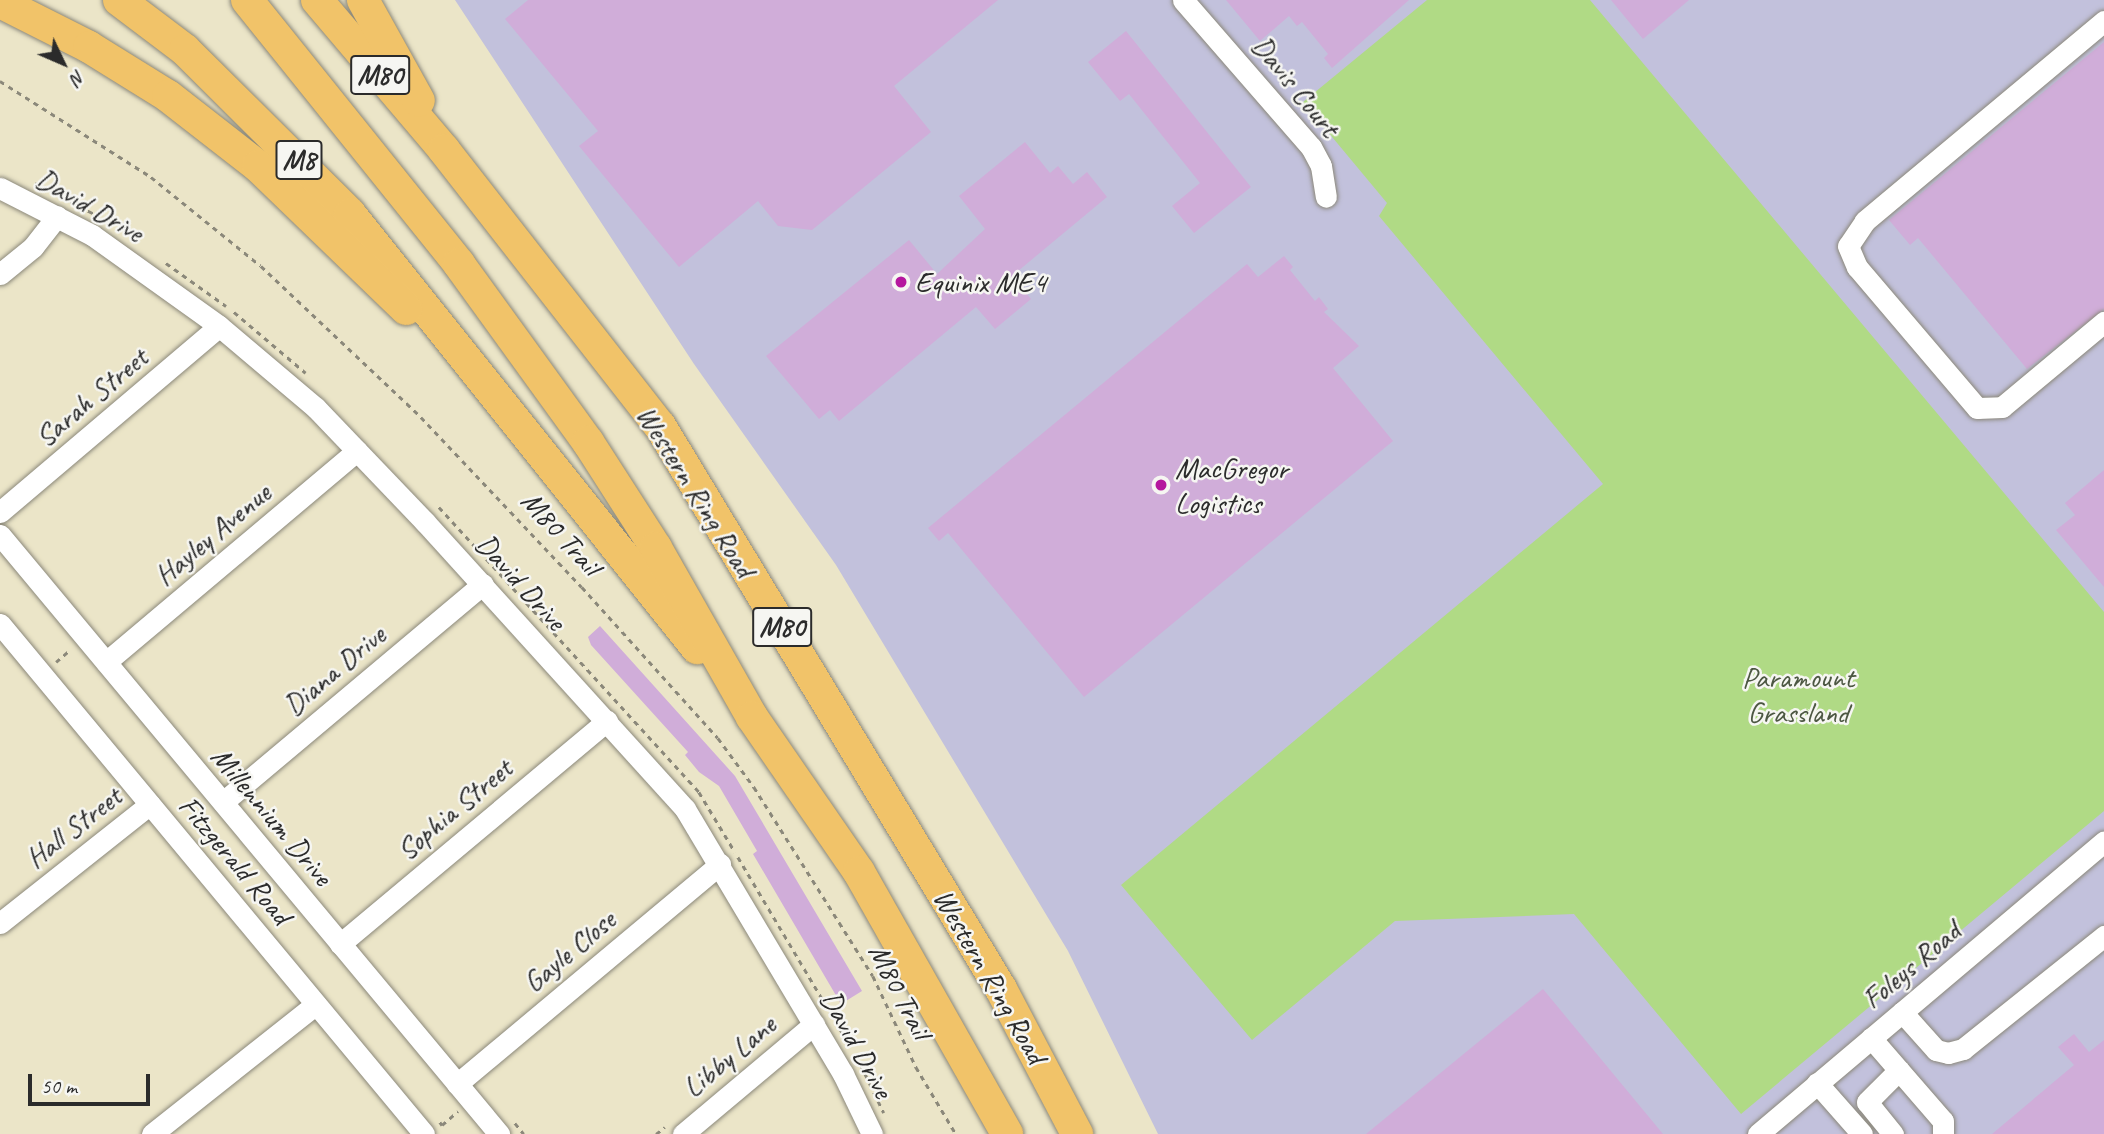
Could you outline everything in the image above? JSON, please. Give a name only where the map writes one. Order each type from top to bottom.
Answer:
[{"type":"highway","name":"M8","points":[[119,0],[185,50],[311,172],[456,343]]},
{"type":"highway","name":"Western Ring Road","points":[[247,0],[451,253],[580,431],[656,548],[752,717],[859,872],[1007,1134]]},
{"type":"highway","name":"Western Ring Road","points":[[317,0],[444,149],[660,426],[1001,989],[1077,1134]]},
{"type":"highway","points":[[363,0],[382,27],[444,149]]},
{"type":"highway","points":[[0,2],[89,47],[168,96],[258,166],[412,315],[456,343],[752,717]]},
{"type":"street","name":"Davis Court","points":[[1183,0],[1201,10],[1311,147],[1321,166],[1326,197]]},
{"type":"street","points":[[2104,21],[1865,220],[1848,246],[1857,267],[1977,408],[2002,407],[2104,321]]},
{"type":"street","name":"David Drive","points":[[0,188],[57,216],[98,227],[219,326],[316,408],[483,584],[675,796],[720,864],[814,1024],[872,1134]]},
{"type":"street","points":[[0,274],[33,247],[57,216]]},
{"type":"street","name":"Sarah Street","points":[[0,512],[219,326]]},
{"type":"street","name":"Hayley Avenue","points":[[106,662],[356,451]]},
{"type":"street","name":"Millennium Drive","points":[[0,535],[499,1134]]},
{"type":"street","name":"Diana Drive","points":[[223,802],[483,584]]},
{"type":"street","name":"Fitzgerald Road","points":[[0,624],[316,1004],[430,1126]]},
{"type":"street","name":"Sophia Street","points":[[340,944],[607,721]]},
{"type":"street","name":"Hall Street","points":[[0,923],[150,804]]},
{"type":"street","name":"Foleys Road","points":[[1758,1134],[2104,842]]},
{"type":"street","name":"Gayle Close","points":[[457,1084],[720,864]]},
{"type":"street","points":[[1902,1012],[1936,1050],[1948,1054],[1963,1049],[2104,936]]},
{"type":"street","points":[[152,1134],[316,1004]]},
{"type":"street","name":"Libby Lane","points":[[683,1134],[814,1024]]},
{"type":"street","points":[[1871,1038],[1943,1121],[1944,1134]]},
{"type":"street","points":[[1893,1134],[1867,1102],[1899,1070]]},
{"type":"street","points":[[1817,1083],[1861,1134]]},
{"type":"path","name":"M80 Trail","points":[[0,81],[151,177],[261,266],[422,417],[582,587],[749,779],[873,976],[916,1067],[956,1134]]},
{"type":"path","points":[[430,1126],[442,1125],[464,1107]]},
{"type":"shaded area","points":[[455,0],[2104,0],[2104,1134],[1158,1134],[1068,951],[836,565],[694,364]]},
{"type":"green space","name":"Paramount Grassland","points":[[1427,0],[1590,0],[2104,612],[2104,811],[1741,1114],[1574,914],[1395,921],[1252,1040],[1121,885],[1603,484],[1379,216],[1387,203],[1303,102]]},
{"type":"building","points":[[528,0],[998,0],[894,86],[931,132],[812,230],[778,226],[758,201],[679,267],[579,146],[598,131],[505,19]]},
{"type":"building","points":[[1226,0],[1409,0],[1332,68],[1324,58],[1328,54],[1302,22],[1297,26],[1289,16],[1260,41]]},
{"type":"building","points":[[1611,0],[1689,0],[1643,39]]},
{"type":"building","points":[[1126,31],[1251,187],[1194,233],[1172,206],[1200,183],[1129,94],[1120,101],[1088,62]]},
{"type":"building","points":[[2104,42],[2104,309],[2027,369],[1918,238],[1910,245],[1889,220]]},
{"type":"building","name":"Equinix ME4","points":[[1025,142],[1050,173],[1058,166],[1073,184],[1087,172],[1107,197],[1012,276],[1031,299],[995,329],[976,307],[839,421],[830,410],[819,419],[766,356],[909,240],[937,274],[985,229],[959,196]]},
{"type":"building","name":"MacGregor Logistics","points":[[1284,256],[1293,267],[1290,270],[1315,301],[1319,297],[1328,309],[1324,312],[1359,346],[1333,368],[1393,441],[1084,697],[948,533],[939,541],[928,528],[1247,264],[1258,277]]},
{"type":"building","points":[[2104,470],[2104,587],[2056,530],[2075,515],[2065,503]]},
{"type":"building","points":[[600,626],[735,776],[862,991],[841,1004],[753,854],[757,851],[719,786],[699,772],[685,755],[688,752],[591,645],[588,637]]},
{"type":"building","points":[[1543,989],[1663,1134],[1366,1134]]},
{"type":"building","points":[[2074,1034],[2089,1052],[2104,1040],[2104,1134],[1992,1134],[2074,1065],[2058,1047]]},
{"type":"place","name":"Equinix ME4","points":[[901,282]]},
{"type":"place","name":"MacGregor Logistics","points":[[1161,485]]}]
